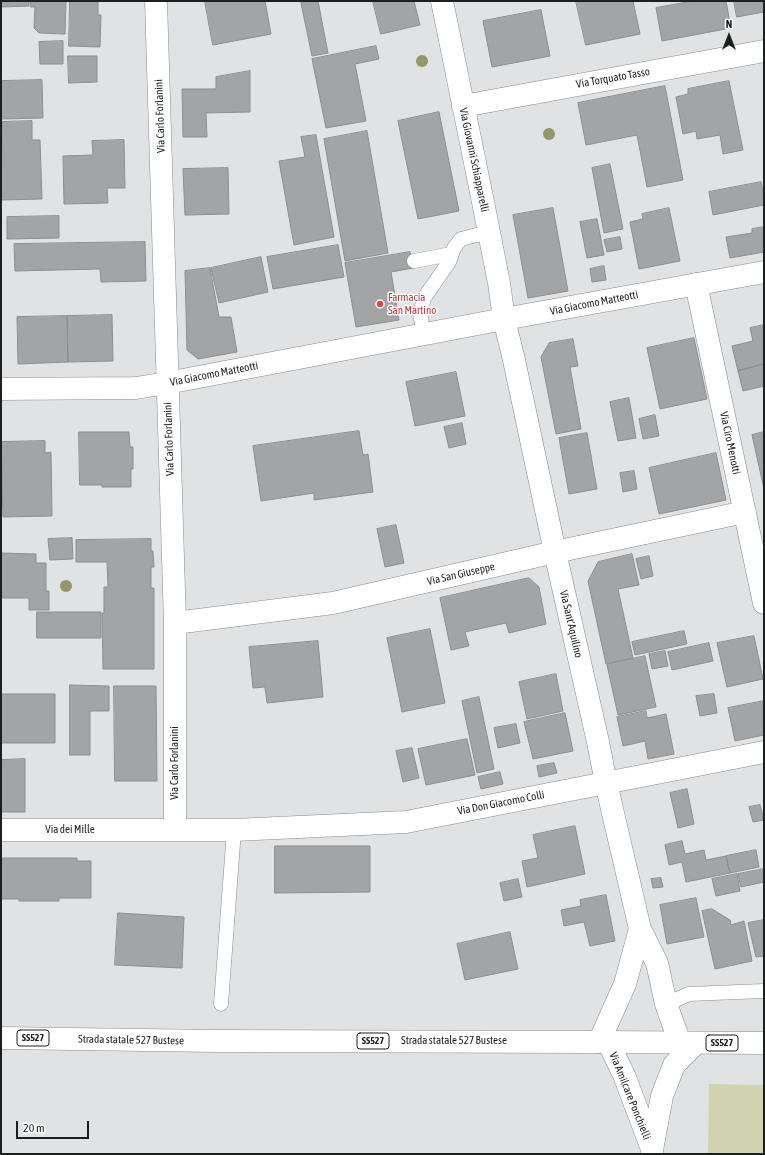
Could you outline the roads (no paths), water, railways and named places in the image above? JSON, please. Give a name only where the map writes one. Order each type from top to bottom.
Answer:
[{"type":"street","name":"Via Carlo Forlanini","points":[[156,1],[175,622],[175,830]]},
{"type":"street","name":"Via Giovanni Schiapparelli","points":[[442,1],[489,232],[504,319]]},
{"type":"street","name":"Via Torquato Tasso","points":[[463,106],[764,51]]},
{"type":"street","name":"Via Giacomo Matteotti","points":[[1,388],[136,388],[764,272]]},
{"type":"street","name":"Via Ciro Menotti","points":[[696,284],[764,603]]},
{"type":"street","name":"Via Sant'Aquilino","points":[[504,319],[606,783],[640,929],[657,963],[666,1004],[688,1043]]},
{"type":"street","name":"Via San Giuseppe","points":[[175,622],[333,603],[555,552],[745,512]]},
{"type":"street","name":"Via Don Giacomo Colli","points":[[138,830],[234,830],[406,822],[764,752]]},
{"type":"street","name":"Via dei Mille","points":[[1,830],[138,830]]},
{"type":"street","name":"Via Sant'Aquilino","points":[[603,1042],[608,1024],[625,984],[640,929]]},
{"type":"street","name":"Strada statale 527 Bustese","points":[[1,1038],[217,1041],[764,1043]]},
{"type":"street","name":"Via Amilcare Ponchielli","points":[[603,1042],[624,1075],[652,1152]]},
{"type":"street","name":"Via Amilcare Ponchielli","points":[[652,1152],[662,1096],[674,1065],[688,1043]]},
{"type":"lane","points":[[424,334],[420,314],[424,298],[448,262],[451,254],[461,239],[489,232]]},
{"type":"lane","points":[[414,261],[451,254]]},
{"type":"lane","points":[[221,1004],[234,830]]},
{"type":"lane","points":[[666,1004],[689,994],[764,991]]},
{"type":"place","name":"Farmacia San Martino","points":[[380,304]]}]
